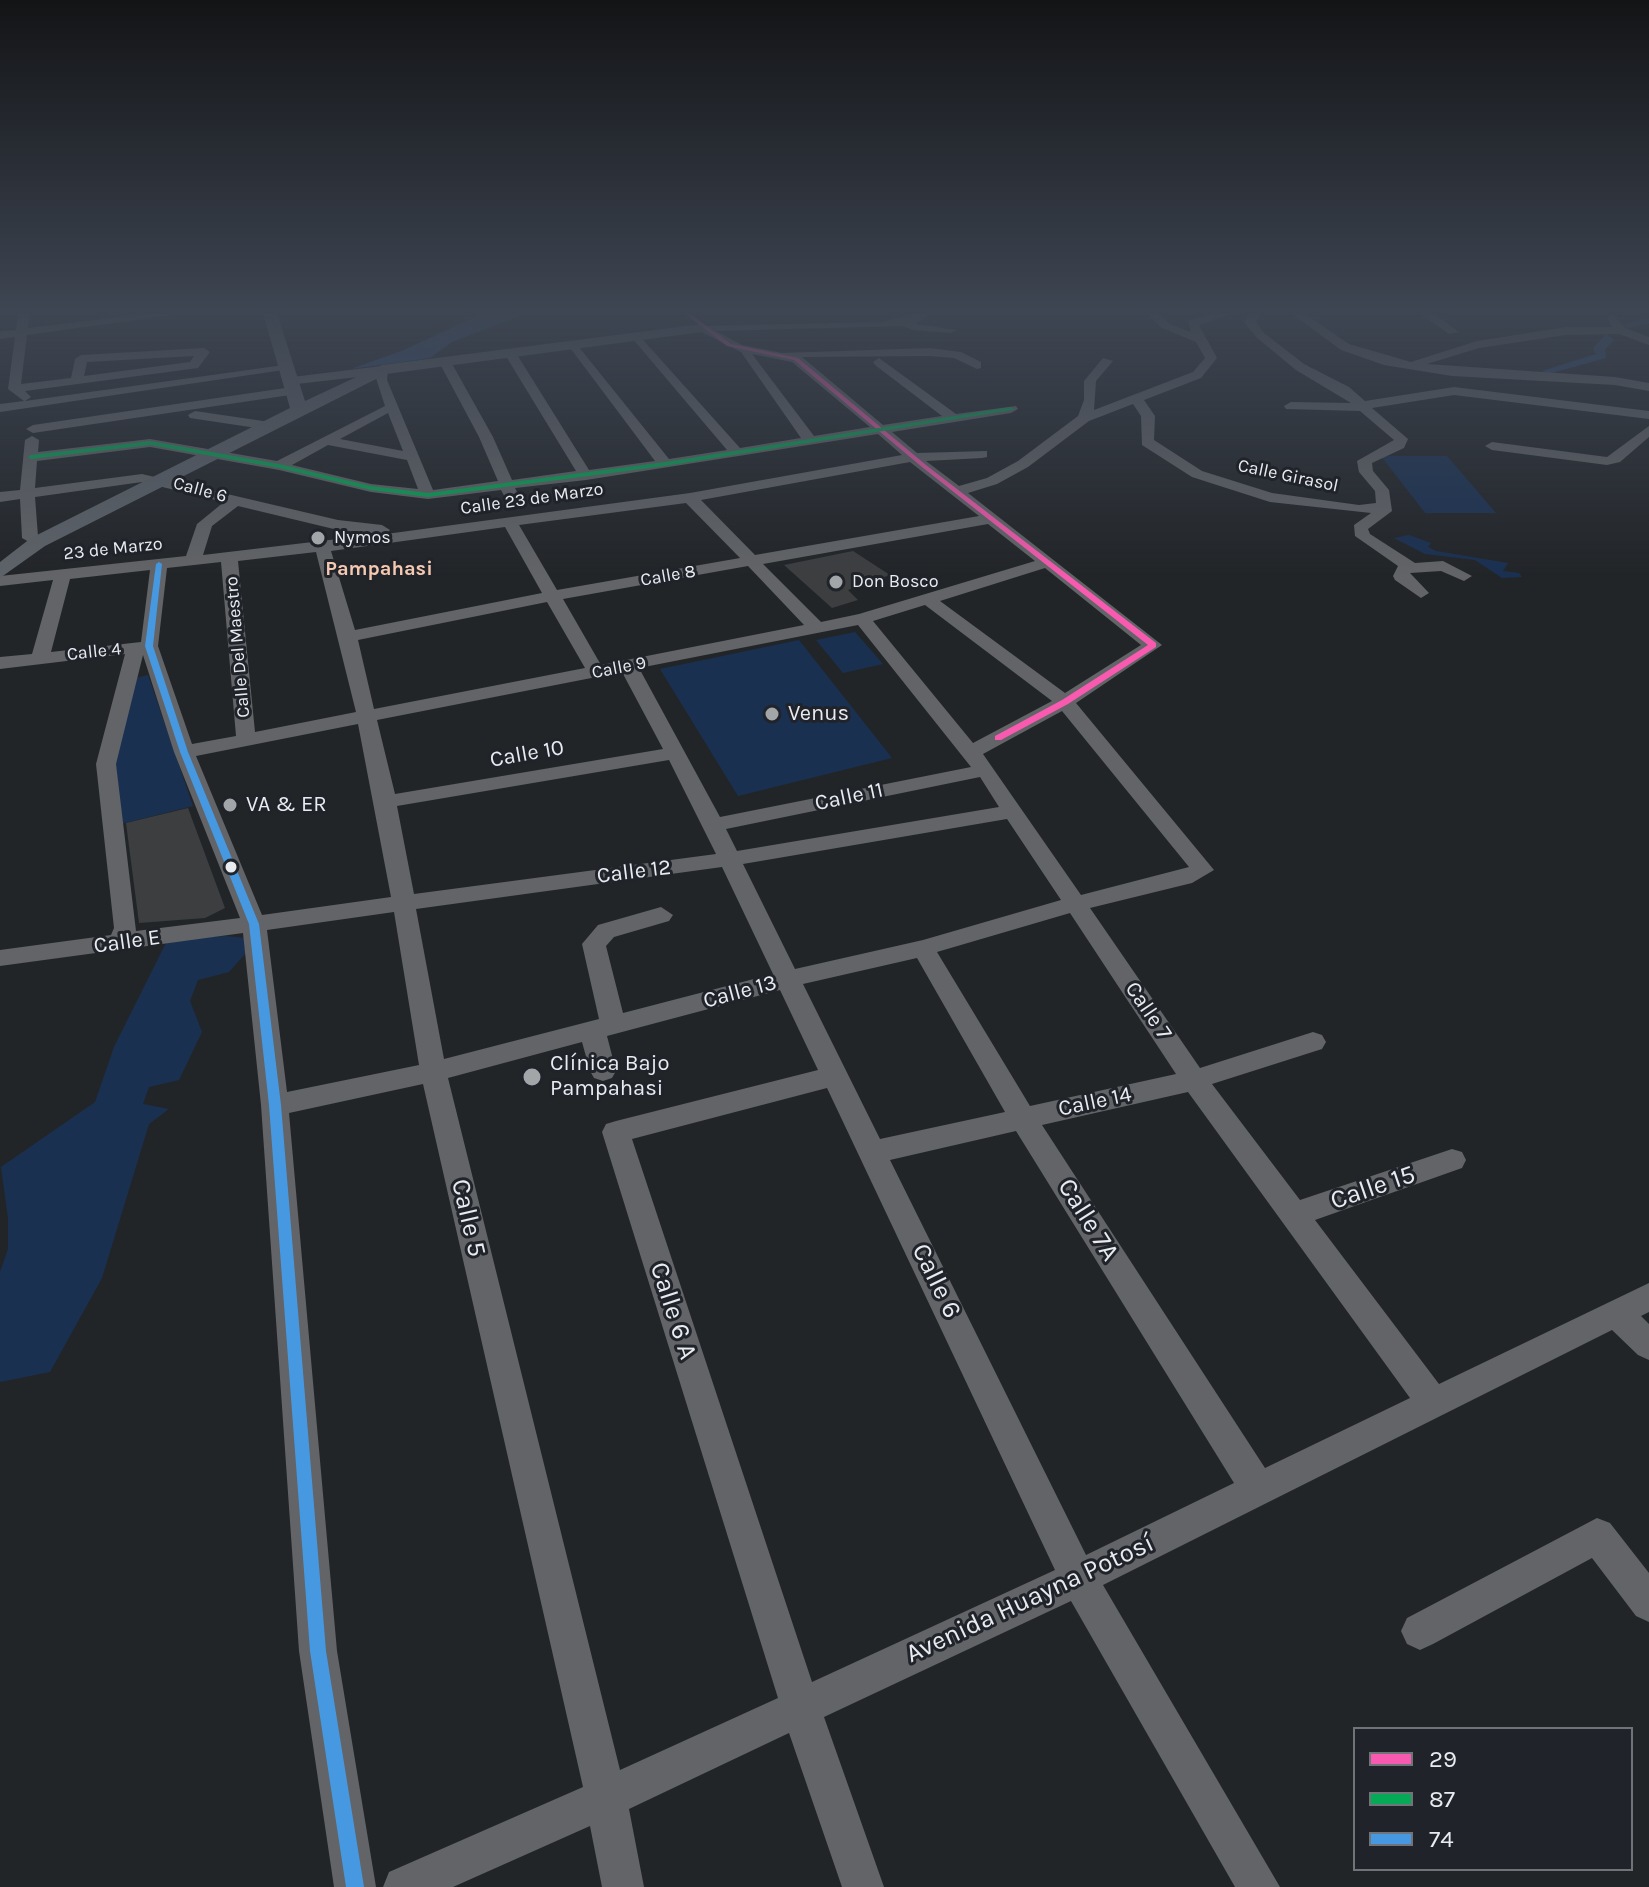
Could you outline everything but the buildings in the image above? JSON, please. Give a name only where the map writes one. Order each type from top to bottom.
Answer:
[{"type":"main road","points":[[296,401],[299,410]]},
{"type":"main road","points":[[0,572],[38,542],[263,425],[318,401]]},
{"type":"street","points":[[30,401],[34,404]]},
{"type":"street","points":[[0,408],[66,401]]},
{"type":"street","points":[[33,429],[202,401]]},
{"type":"street","points":[[391,401],[428,495]]},
{"type":"street","points":[[465,401],[508,487],[515,522],[552,596],[597,673]]},
{"type":"street","points":[[540,401],[586,476]]},
{"type":"street","points":[[617,401],[665,464]]},
{"type":"street","points":[[692,401],[737,453]]},
{"type":"street","points":[[781,401],[810,441]]},
{"type":"street","points":[[848,401],[990,519],[1153,645],[1065,702],[971,752]]},
{"type":"street","points":[[931,401],[953,418]]},
{"type":"street","points":[[1084,418],[1091,401]]},
{"type":"street","points":[[957,492],[992,481],[1023,464],[1084,418],[1131,401]]},
{"type":"street","name":"Calle Girasol","points":[[1138,401],[1148,416],[1147,442],[1197,474],[1270,497],[1359,510],[1384,507]]},
{"type":"street","points":[[1355,401],[1401,439],[1399,445],[1364,461],[1366,472],[1382,490],[1384,511],[1360,528],[1363,536],[1410,567]]},
{"type":"street","points":[[1291,406],[1361,407],[1379,401]]},
{"type":"street","points":[[1536,401],[1649,415]]},
{"type":"street","points":[[34,404],[27,493],[30,538],[38,542]]},
{"type":"street","points":[[279,466],[384,410],[394,408]]},
{"type":"street","points":[[168,409],[263,425]]},
{"type":"street","points":[[31,457],[134,443],[212,452],[371,488],[428,495],[586,476],[1011,409]]},
{"type":"street","points":[[1492,446],[1607,461],[1615,459],[1649,430]]},
{"type":"street","points":[[328,441],[414,457]]},
{"type":"street","name":"Calle 23 de Marzo","points":[[229,557],[690,498],[914,457],[982,454]]},
{"type":"street","name":"Calle 6","points":[[0,497],[128,478],[159,480],[296,516],[384,530],[394,537]]},
{"type":"street","points":[[690,498],[817,628]]},
{"type":"street","points":[[193,561],[205,524],[236,500]]},
{"type":"street","points":[[284,551],[289,522],[296,516]]},
{"type":"street","name":"Calle 8","points":[[348,637],[552,596],[990,519]]},
{"type":"street","name":"Calle 5","points":[[322,547],[348,637],[386,802],[433,1072],[606,1798],[623,1887]]},
{"type":"street","name":"23 de Marzo","points":[[0,581],[229,557]]},
{"type":"street","name":"Calle Del Maestro","points":[[229,557],[246,737]]},
{"type":"street","name":"Calle 9","points":[[184,752],[246,737],[629,667],[862,619],[1049,562]]},
{"type":"street","name":"Calle 4","points":[[159,564],[142,646],[254,924],[275,1105],[318,1651],[355,1887]]},
{"type":"street","points":[[1421,593],[1399,573],[1410,567],[1443,566],[1464,576]]},
{"type":"street","name":"Calle 4","points":[[40,658],[63,574]]},
{"type":"street","points":[[927,599],[1065,702]]},
{"type":"street","name":"Calle 7","points":[[862,619],[985,770],[1194,1080],[1434,1404]]},
{"type":"street","points":[[118,944],[126,928],[106,764],[142,646]]},
{"type":"street","name":"Calle 4","points":[[0,663],[142,646]]},
{"type":"street","name":"Calle 6","points":[[629,667],[677,753],[730,859],[1078,1578],[1259,1887]]},
{"type":"street","name":"Calle 13","points":[[275,1105],[433,1072],[788,979],[923,948],[1075,904],[1184,878],[1203,870],[1065,702]]},
{"type":"street","name":"Calle 10","points":[[386,802],[677,753]]},
{"type":"street","name":"Calle 11","points":[[713,825],[985,770]]},
{"type":"street","name":"Calle 12","points":[[254,924],[730,859],[1014,811]]},
{"type":"street","points":[[603,1071],[603,1028],[594,944],[606,931],[661,915]]},
{"type":"street","name":"Calle E","points":[[0,958],[254,924]]},
{"type":"street","name":"Calle 7A","points":[[923,948],[1023,1118],[1258,1489]]},
{"type":"street","name":"Calle 14","points":[[874,1152],[1194,1080],[1313,1042]]},
{"type":"street","name":"Calle 6 A","points":[[800,1706],[616,1132],[835,1076]]},
{"type":"street","name":"Calle 15","points":[[1293,1215],[1452,1160]]},
{"type":"street","name":"Avenida Huayna Potosí","points":[[404,1887],[606,1798],[1078,1578],[1649,1297]]},
{"type":"street","points":[[1617,1314],[1649,1345]]},
{"type":"street","points":[[1420,1631],[1597,1536],[1649,1603]]},
{"type":"street","points":[[800,1706],[863,1887]]},
{"type":"shaded area","points":[[1381,456],[1447,456],[1496,513],[1425,513]]},
{"type":"shaded area","points":[[1409,535],[1431,543],[1428,547],[1436,551],[1508,563],[1503,571],[1519,573],[1522,577],[1502,578],[1475,560],[1425,554],[1394,538]]},
{"type":"shaded area","points":[[855,632],[883,664],[843,673],[816,640]]},
{"type":"shaded area","name":"Venus","points":[[799,640],[892,758],[738,796],[660,669]]},
{"type":"shaded area","points":[[148,675],[193,806],[121,824],[113,758],[132,679]]},
{"type":"shaded area","points":[[246,938],[246,953],[229,972],[198,980],[190,1001],[202,1032],[179,1080],[149,1087],[143,1104],[169,1109],[149,1124],[102,1278],[50,1372],[0,1382],[0,1272],[8,1249],[8,1218],[1,1167],[95,1102],[114,1047],[168,939]]},
{"type":"transit line","name":"29","points":[[846,401],[924,466],[1153,645],[1065,702],[998,738]]},
{"type":"transit line","name":"87","points":[[31,457],[150,443],[279,466],[371,488],[428,495],[665,464],[1011,409]]},
{"type":"transit line","name":"74","points":[[159,564],[149,646],[184,752],[254,924],[275,1105],[318,1651],[355,1887]]},
{"type":"place","name":"Nymos","points":[[318,538]]},
{"type":"place","name":"Don Bosco","points":[[836,582]]},
{"type":"place","name":"Venus","points":[[772,714]]},
{"type":"place","name":"VA & ER","points":[[230,805]]},
{"type":"place","name":"Clínica Bajo Pampahasi","points":[[532,1077]]},
{"type":"district","name":"Pampahasi","points":[[379,569]]}]
